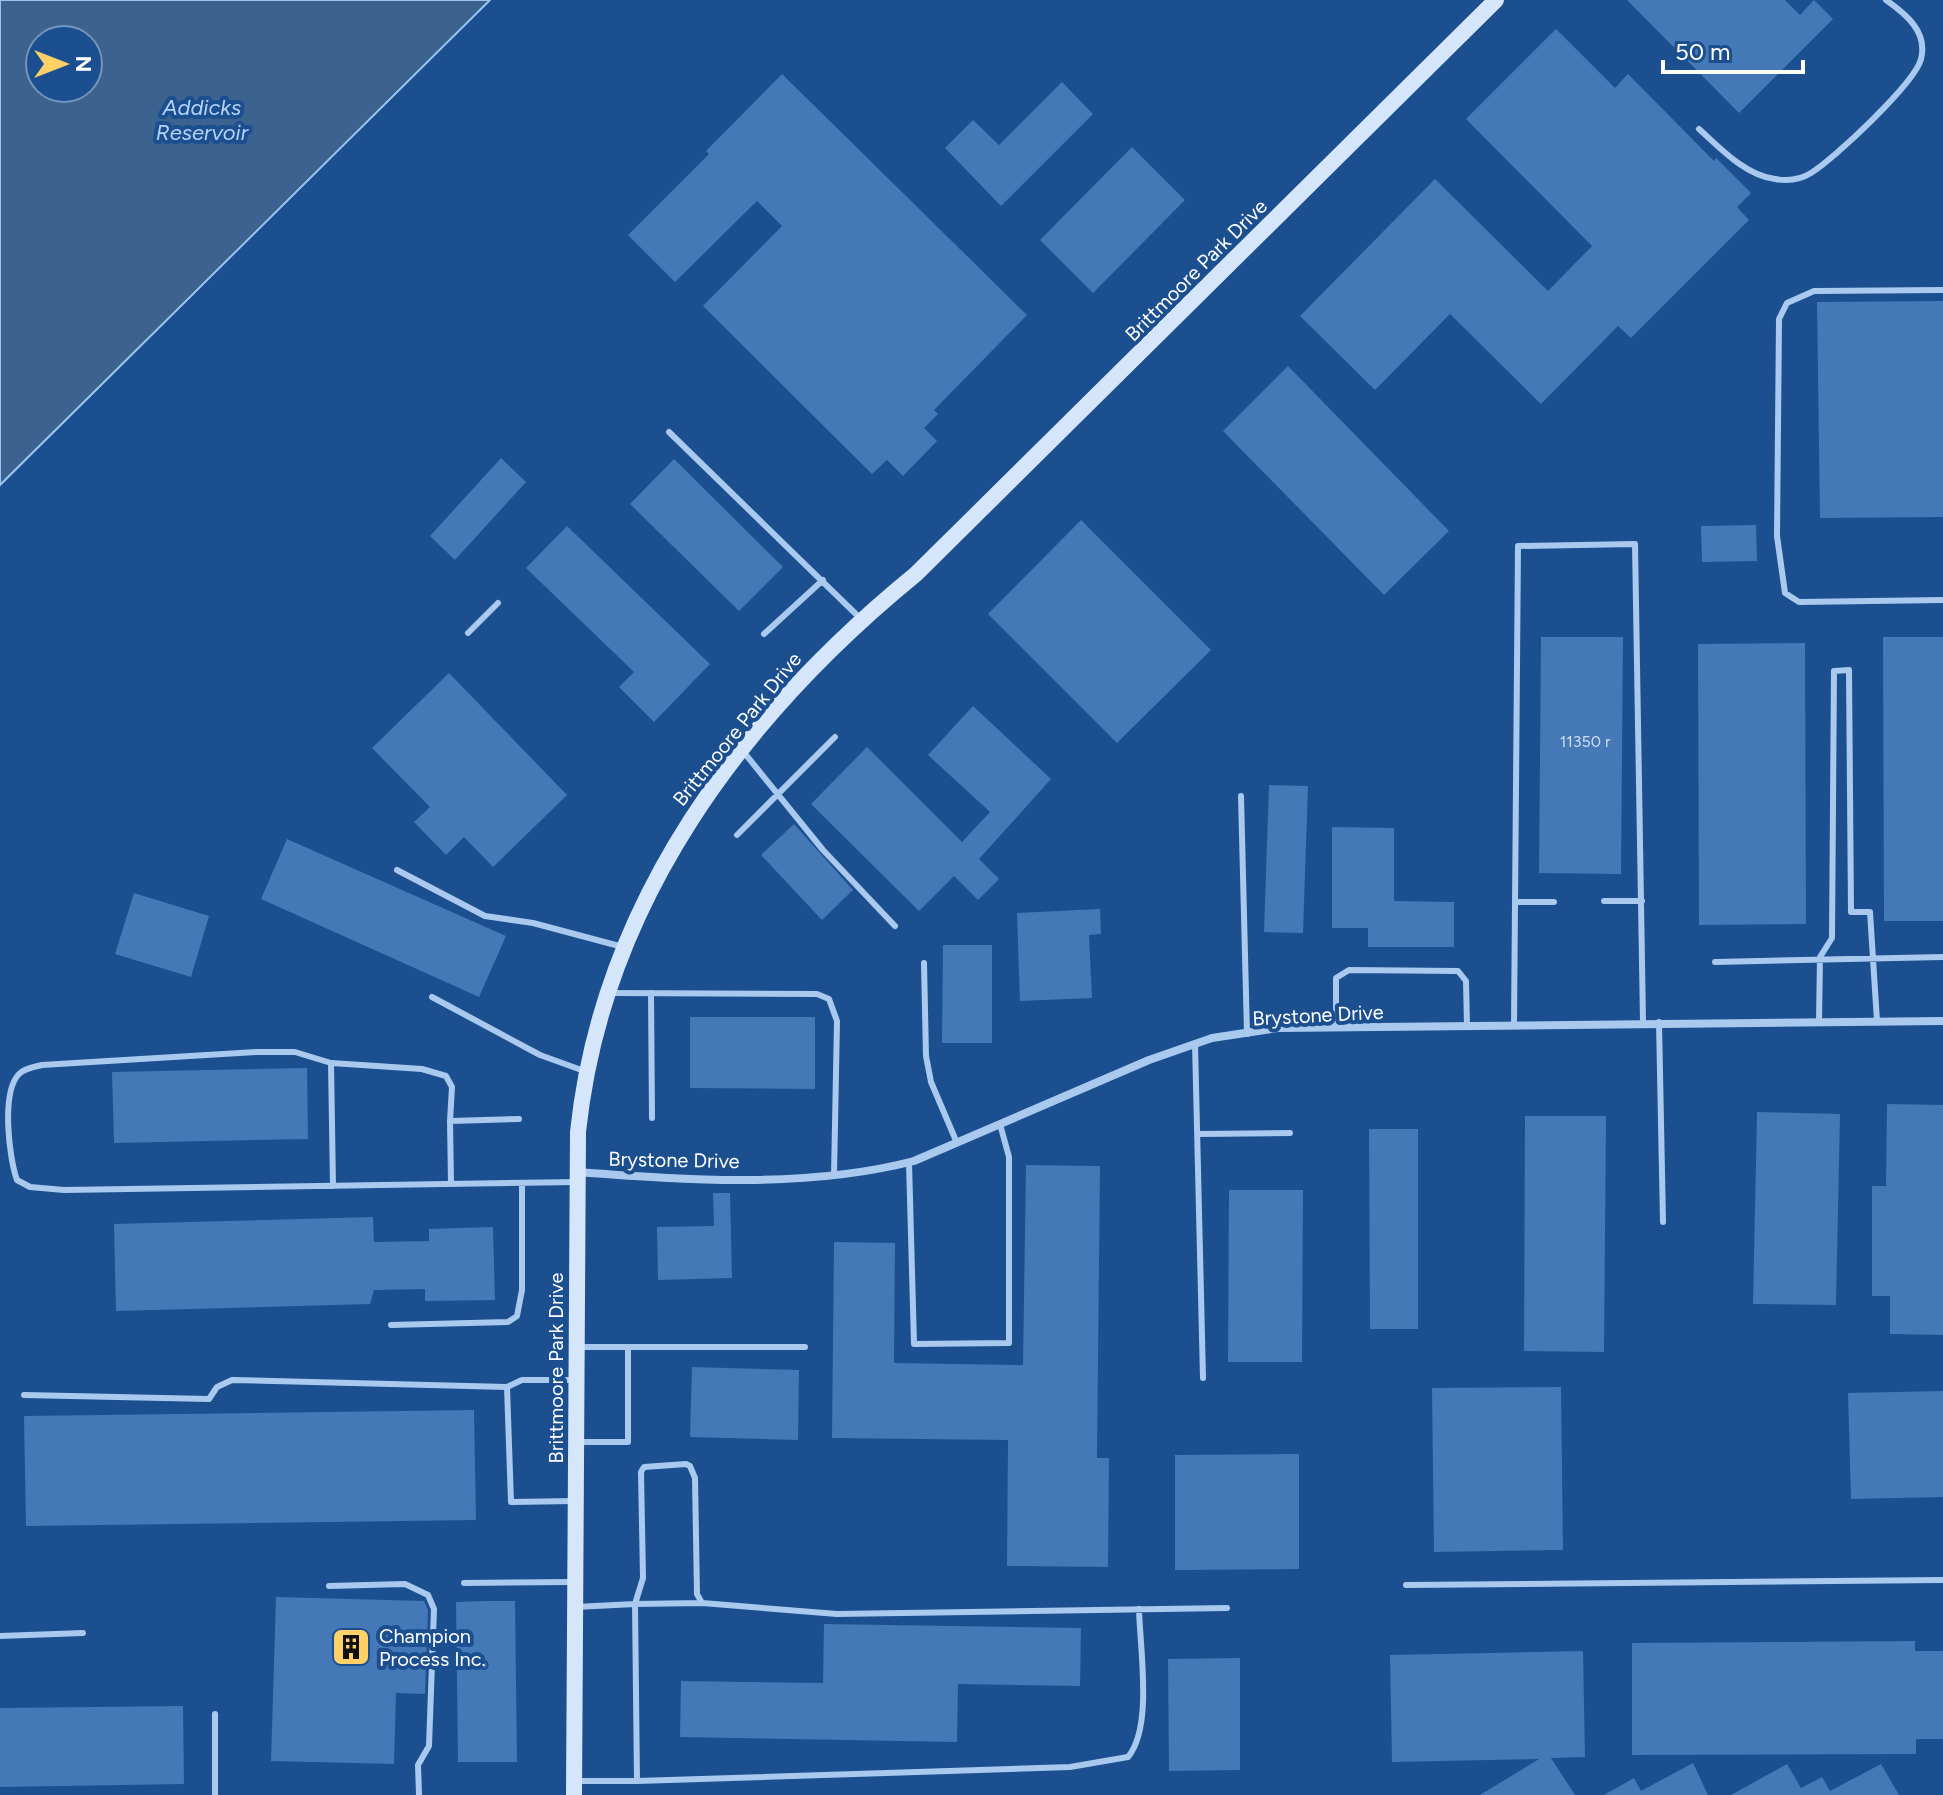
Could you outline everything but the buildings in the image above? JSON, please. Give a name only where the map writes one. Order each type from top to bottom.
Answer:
[{"type":"street","name":"Brittmoore Park Drive","points":[[574,1788],[577,1177],[587,1072],[606,993],[623,947],[688,820],[742,750],[816,664],[861,619],[916,574],[1496,0]]},
{"type":"street","name":"Brystone Drive","points":[[577,1177],[834,1176],[909,1162],[1195,1044],[1278,1028],[1943,1021]]},
{"type":"lane","points":[[1699,129],[1752,172],[1771,179],[1791,180],[1820,167],[1896,95],[1915,73],[1921,58],[1918,30],[1906,14],[1886,0]]},
{"type":"lane","points":[[1943,290],[1814,291],[1787,303],[1779,319],[1777,536],[1785,593],[1799,602],[1943,600]]},
{"type":"lane","points":[[669,432],[861,619]]},
{"type":"lane","points":[[1514,1025],[1518,546],[1635,544],[1643,1022]]},
{"type":"lane","points":[[764,634],[823,580]]},
{"type":"lane","points":[[468,633],[498,603]]},
{"type":"lane","points":[[1819,1022],[1820,957],[1832,938],[1834,671],[1849,670],[1851,912],[1870,912],[1877,1021]]},
{"type":"lane","points":[[737,835],[835,737]]},
{"type":"lane","points":[[742,750],[823,850],[895,926]]},
{"type":"lane","points":[[1241,796],[1247,1034]]},
{"type":"lane","points":[[1832,844],[1851,844]]},
{"type":"lane","points":[[397,870],[485,916],[533,923],[623,947]]},
{"type":"lane","points":[[1604,901],[1642,901]]},
{"type":"lane","points":[[1515,902],[1554,902]]},
{"type":"lane","points":[[1715,962],[1820,957],[1943,957]]},
{"type":"lane","points":[[924,963],[926,1056],[931,1082],[957,1143]]},
{"type":"lane","points":[[1336,1028],[1336,978],[1349,970],[1458,971],[1466,981],[1467,1026]]},
{"type":"lane","points":[[606,993],[817,994],[829,999],[837,1021],[834,1176]]},
{"type":"lane","points":[[651,993],[652,1118]]},
{"type":"lane","points":[[432,997],[540,1055],[587,1072]]},
{"type":"lane","points":[[1659,1022],[1663,1222]]},
{"type":"lane","points":[[1195,1044],[1203,1378]]},
{"type":"lane","points":[[451,1184],[452,1087],[446,1076],[422,1069],[331,1063],[295,1052],[257,1052],[42,1065],[25,1069],[15,1077],[9,1132],[10,1160],[17,1180],[30,1187],[64,1190],[522,1183],[577,1177]]},
{"type":"lane","points":[[331,1063],[333,1186]]},
{"type":"lane","points":[[450,1121],[519,1119]]},
{"type":"lane","points":[[909,1162],[914,1344],[1009,1343],[1009,1157],[1000,1124]]},
{"type":"lane","points":[[1199,1134],[1290,1133]]},
{"type":"lane","points":[[391,1325],[508,1322],[517,1316],[522,1290],[522,1183]]},
{"type":"lane","points":[[576,1347],[805,1347]]},
{"type":"lane","points":[[575,1442],[628,1442],[628,1348]]},
{"type":"lane","points":[[24,1395],[209,1399],[217,1387],[232,1380],[507,1387],[522,1380],[575,1380]]},
{"type":"lane","points":[[507,1387],[511,1502],[576,1501]]},
{"type":"lane","points":[[637,1781],[635,1604],[643,1578],[641,1472],[644,1467],[652,1464],[690,1466],[695,1478],[697,1594],[702,1603]]},
{"type":"lane","points":[[1406,1585],[1943,1580]]},
{"type":"lane","points":[[464,1583],[576,1582]]},
{"type":"lane","points":[[329,1586],[405,1584],[428,1595],[434,1609],[429,1746],[418,1765],[419,1795]]},
{"type":"lane","points":[[575,1607],[702,1603],[837,1614],[1227,1608]]},
{"type":"lane","points":[[574,1788],[637,1781],[1070,1767],[1128,1757],[1139,1744],[1142,1721],[1139,1609]]},
{"type":"lane","points":[[0,1636],[83,1633]]},
{"type":"lane","points":[[215,1714],[215,1795]]},
{"type":"water","name":"Addicks Reservoir","points":[[0,0],[490,0],[0,485]]},
{"type":"place","name":"Champion Process Inc.","points":[[351,1647]]}]
